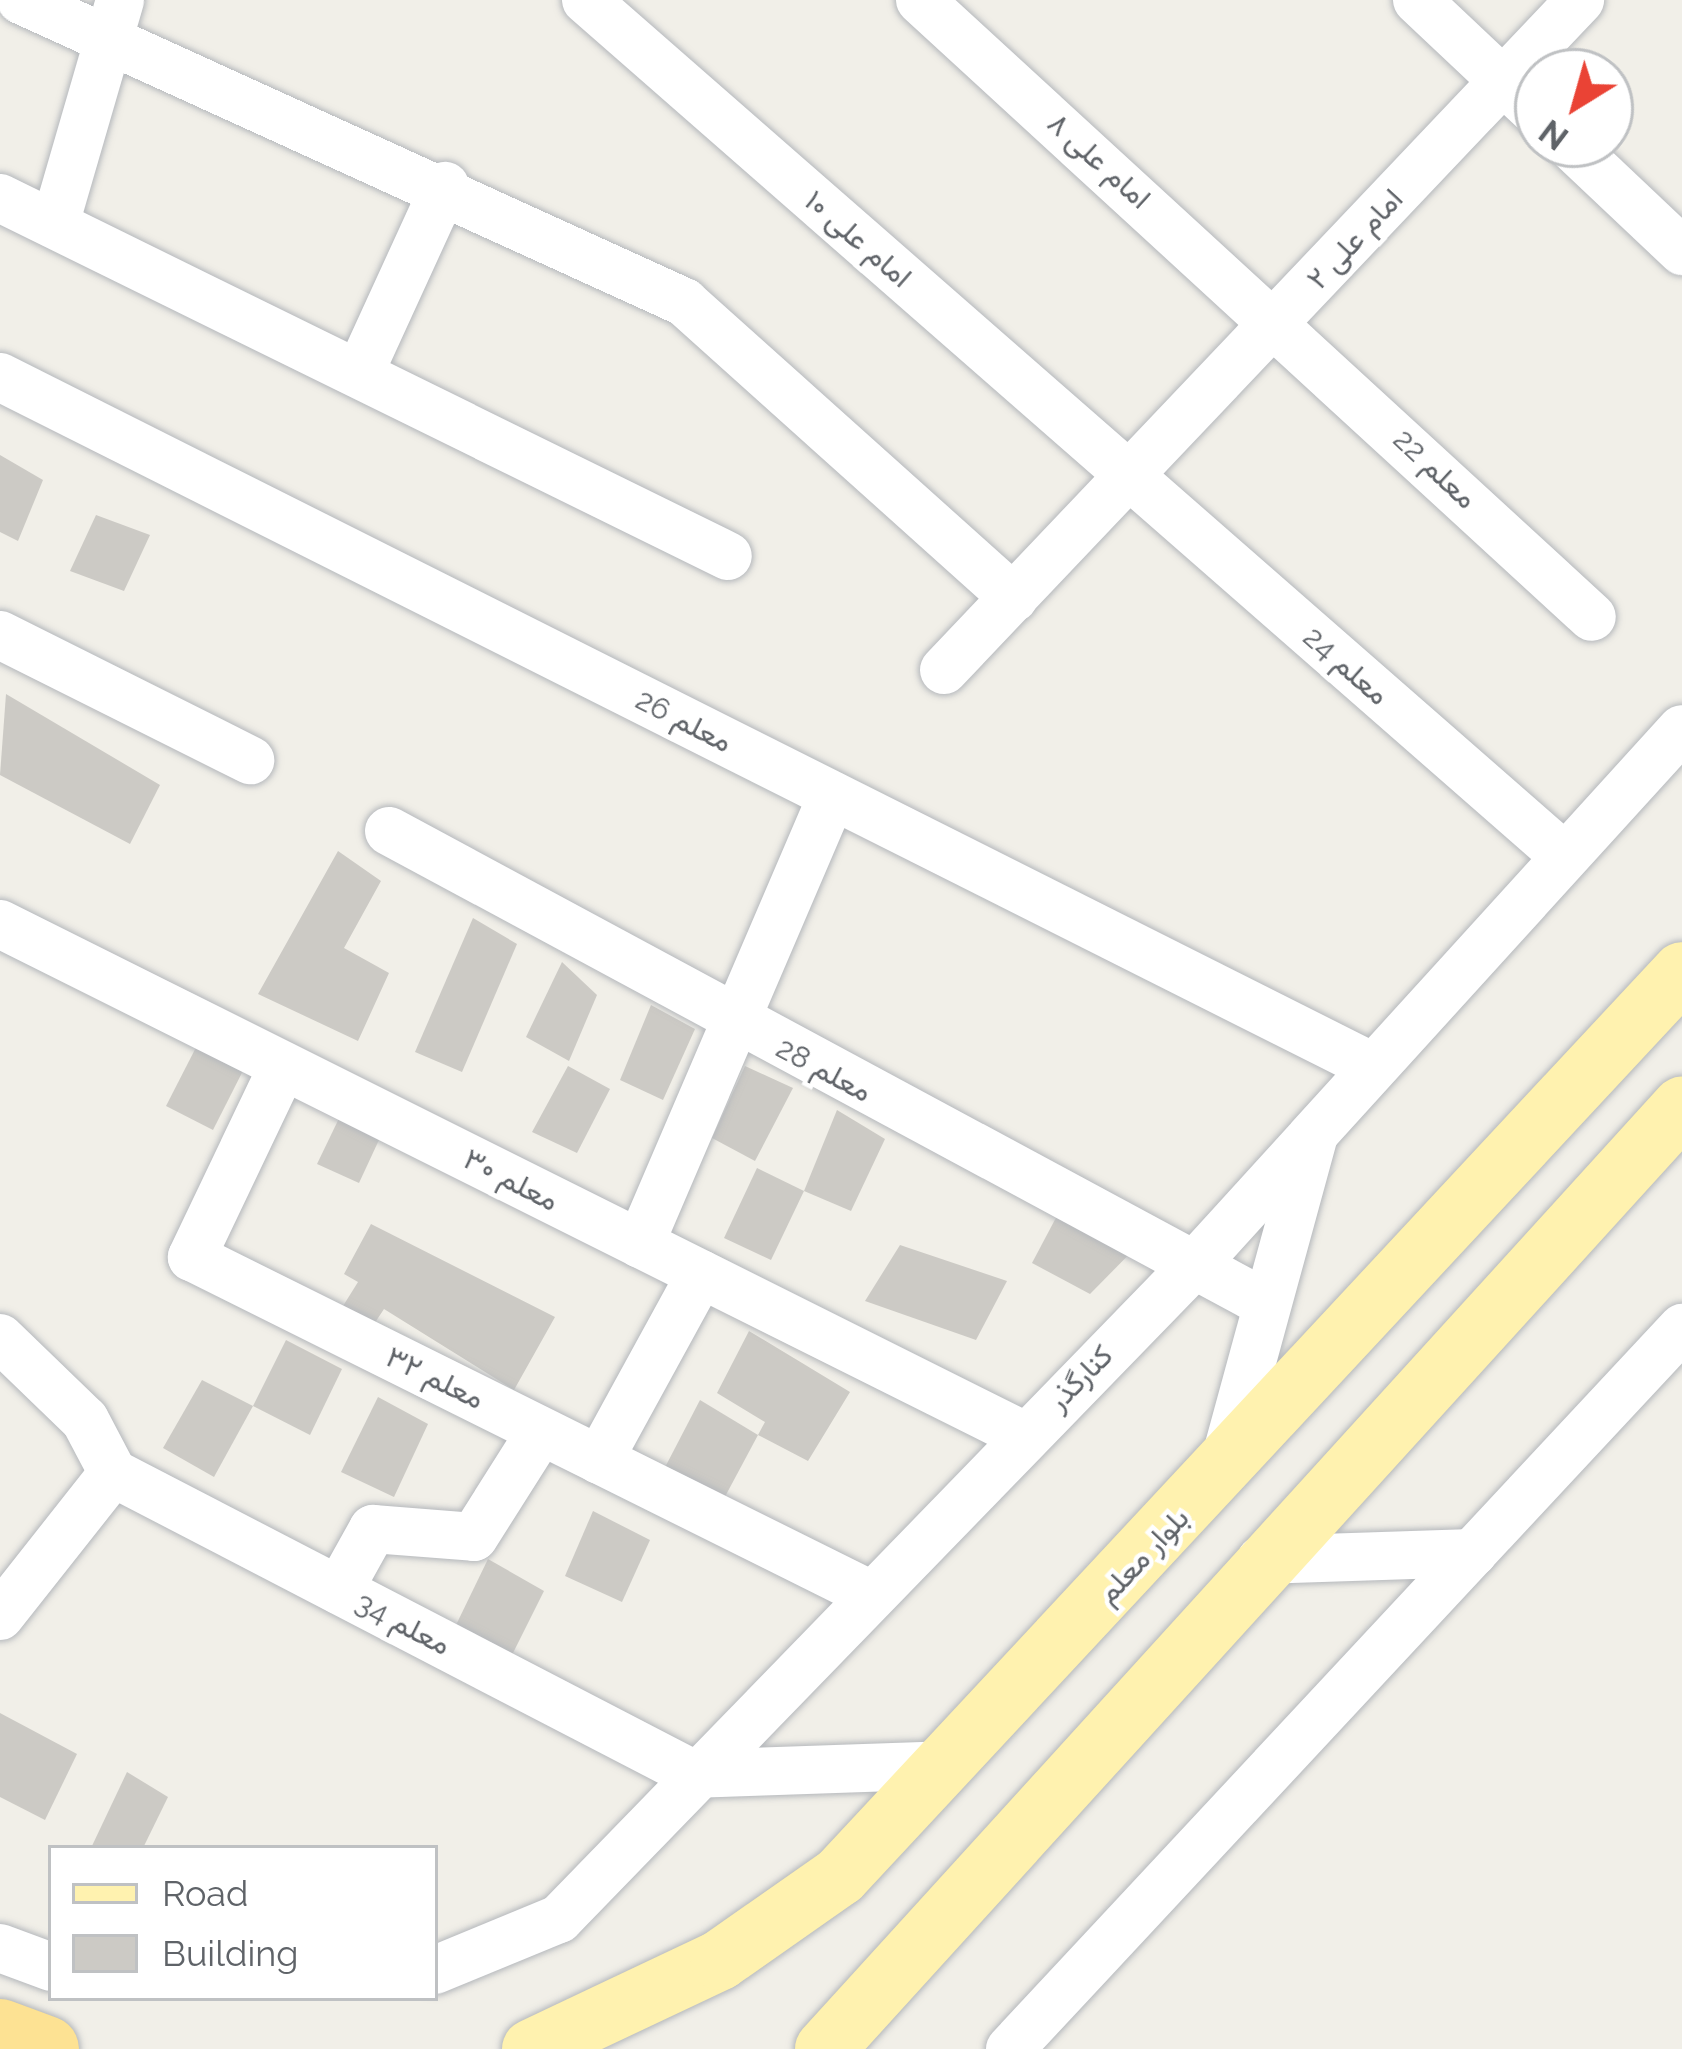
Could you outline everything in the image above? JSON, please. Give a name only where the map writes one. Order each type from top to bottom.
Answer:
[{"type":"highway","points":[[0,2032],[46,2049]]},
{"type":"main road","name":"بلوار معلم","points":[[532,2049],[628,2025],[784,1924],[949,1765],[1682,972]]},
{"type":"main road","points":[[825,2049],[1262,1560],[1682,1107]]},
{"type":"street","points":[[21,0],[115,17],[684,302],[1014,598]]},
{"type":"street","name":"امام علی ۱۰","points":[[586,0],[1130,478]]},
{"type":"street","name":"امام علی ۸","points":[[920,0],[1279,321]]},
{"type":"street","points":[[1417,0],[1514,92]]},
{"type":"street","name":"امام علی ۲","points":[[944,670],[1580,0]]},
{"type":"street","points":[[55,224],[115,17]]},
{"type":"street","points":[[1594,168],[1682,251]]},
{"type":"street","points":[[359,374],[445,186]]},
{"type":"street","points":[[0,198],[728,556]]},
{"type":"street","name":"معلم 22","points":[[1279,321],[1592,616]]},
{"type":"street","name":"معلم 26","points":[[0,377],[1369,1065]]},
{"type":"street","name":"معلم 24","points":[[1130,478],[1562,854]]},
{"type":"street","points":[[0,635],[250,760]]},
{"type":"street","name":"کنارگذر","points":[[438,1969],[559,1919],[1022,1435],[1200,1259],[1369,1065],[1682,729]]},
{"type":"street","points":[[640,1244],[832,795]]},
{"type":"street","name":"معلم 28","points":[[389,831],[734,1021],[1200,1259],[1263,1302]]},
{"type":"street","name":"معلم ۳۰","points":[[0,924],[1022,1435]]},
{"type":"street","name":"معلم ۳۲","points":[[283,1066],[192,1257],[868,1594]]},
{"type":"street","points":[[1222,1470],[1263,1302],[1318,1122]]},
{"type":"street","points":[[599,1460],[701,1274]]},
{"type":"street","points":[[1010,2049],[1682,1328]]},
{"type":"street","points":[[0,1338],[85,1420],[113,1473],[0,1616]]},
{"type":"street","points":[[339,1590],[373,1529],[474,1538],[541,1430]]},
{"type":"street","name":"معلم 34","points":[[113,1473],[693,1774]]},
{"type":"street","points":[[1262,1560],[1473,1552]]},
{"type":"street","points":[[693,1774],[949,1765]]},
{"type":"street","points":[[0,1948],[48,1966]]},
{"type":"building","points":[[0,455],[43,480],[18,541],[0,532]]},
{"type":"building","points":[[96,515],[150,535],[124,591],[70,571]]},
{"type":"building","points":[[6,694],[160,785],[130,844],[0,775]]},
{"type":"building","points":[[338,851],[381,881],[344,948],[389,973],[358,1041],[258,994]]},
{"type":"building","points":[[473,918],[517,944],[462,1072],[415,1052]]},
{"type":"building","points":[[562,962],[597,995],[569,1061],[526,1037]]},
{"type":"building","points":[[651,1005],[695,1029],[663,1100],[620,1080]]},
{"type":"building","points":[[209,1022],[255,1047],[213,1130],[166,1106]]},
{"type":"building","points":[[568,1066],[610,1089],[577,1153],[532,1132]]},
{"type":"building","points":[[745,1066],[793,1088],[755,1161],[712,1138]]},
{"type":"building","points":[[344,1108],[385,1127],[359,1183],[317,1164]]},
{"type":"building","points":[[837,1110],[885,1139],[851,1211],[804,1191]]},
{"type":"building","points":[[757,1168],[804,1191],[771,1260],[724,1238]]},
{"type":"building","points":[[1077,1178],[1157,1226],[1090,1294],[1032,1263]]},
{"type":"building","points":[[371,1224],[555,1317],[514,1390],[384,1309],[374,1324],[343,1306],[358,1282],[344,1274]]},
{"type":"building","points":[[900,1245],[1007,1281],[976,1340],[865,1301]]},
{"type":"building","points":[[749,1331],[850,1392],[808,1461],[758,1435],[765,1422],[717,1393]]},
{"type":"building","points":[[286,1340],[342,1369],[310,1435],[253,1406]]},
{"type":"building","points":[[202,1380],[253,1406],[214,1477],[163,1448]]},
{"type":"building","points":[[378,1397],[428,1424],[394,1497],[341,1472]]},
{"type":"building","points":[[700,1400],[758,1435],[720,1506],[661,1475]]},
{"type":"building","points":[[593,1511],[650,1540],[622,1602],[565,1576]]},
{"type":"building","points":[[488,1559],[544,1591],[512,1655],[456,1625]]},
{"type":"building","points":[[0,1713],[77,1754],[45,1820],[0,1797]]},
{"type":"building","points":[[127,1772],[168,1797],[144,1845],[92,1845]]}]
